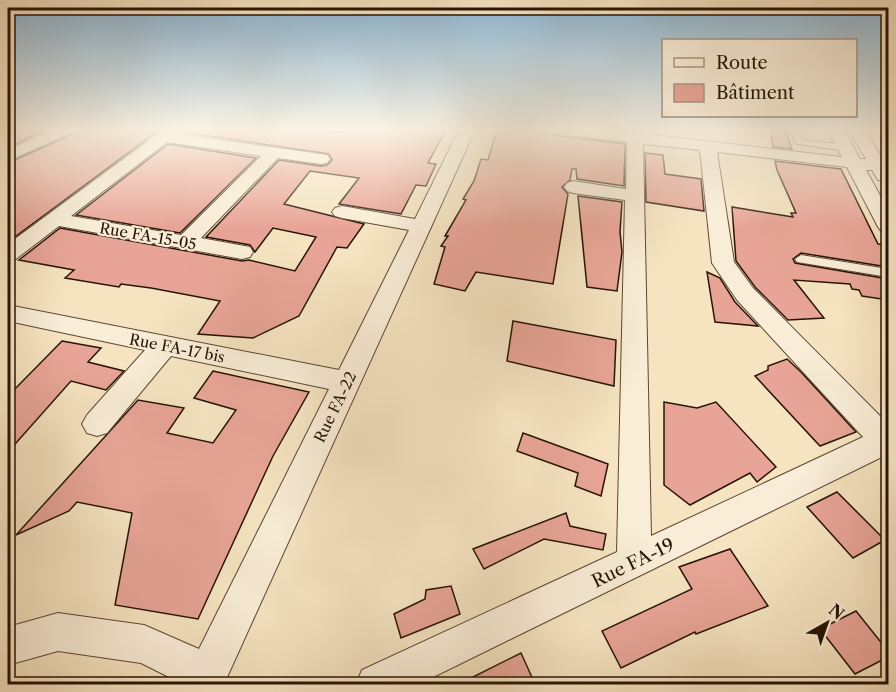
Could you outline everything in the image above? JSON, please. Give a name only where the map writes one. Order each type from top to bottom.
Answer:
[{"type":"street","points":[[8,254],[131,162]]},
{"type":"street","points":[[186,243],[264,162]]},
{"type":"street","name":"Rue FA-22","points":[[205,679],[453,162]]},
{"type":"street","points":[[634,562],[635,162]]},
{"type":"street","points":[[719,162],[723,263],[745,294],[887,441]]},
{"type":"street","points":[[854,162],[888,227]]},
{"type":"street","points":[[883,166],[888,184]]},
{"type":"street","points":[[573,187],[635,196]]},
{"type":"street","points":[[342,212],[422,226]]},
{"type":"street","name":"Rue FA-15-05","points":[[55,219],[242,252]]},
{"type":"street","name":"Rue FA-17 bis","points":[[12,319],[165,345],[347,382]]},
{"type":"street","points":[[97,424],[165,345]]},
{"type":"street","name":"Rue FA-19","points":[[376,684],[887,441]]},
{"type":"street","points":[[8,646],[58,632],[144,644],[205,679]]},
{"type":"lane","points":[[801,259],[888,273]]},
{"type":"building","points":[[10,162],[115,162],[8,242]]},
{"type":"building","points":[[144,162],[252,162],[180,233],[76,215]]},
{"type":"building","points":[[277,162],[327,165],[330,162],[436,164],[426,186],[416,185],[401,214],[339,204],[359,178],[310,171],[284,204],[364,224],[347,248],[337,247],[299,316],[253,338],[198,334],[220,301],[151,288],[121,284],[119,287],[65,278],[74,270],[19,260],[60,228],[242,261],[249,260],[295,271],[316,237],[273,228],[255,252],[250,245],[206,237]]},
{"type":"building","points":[[480,162],[625,162],[624,186],[577,179],[576,169],[572,169],[570,180],[562,187],[568,194],[553,284],[476,272],[465,291],[434,284],[445,247],[441,246],[474,181]]},
{"type":"building","points":[[645,162],[664,162],[665,174],[701,179],[704,211],[646,202]]},
{"type":"building","points":[[775,162],[841,169],[878,244],[888,245],[888,267],[801,253],[793,259],[795,263],[888,279],[888,300],[862,296],[859,290],[852,289],[850,284],[794,280],[824,318],[788,320],[755,287],[736,261],[732,207],[793,217],[791,213],[796,213]]},
{"type":"building","points":[[578,196],[622,202],[620,232],[622,252],[617,291],[587,287]]},
{"type":"building","points":[[707,272],[720,278],[735,302],[758,326],[715,322]]},
{"type":"building","points":[[513,321],[616,340],[614,386],[507,361]]},
{"type":"building","points":[[62,341],[101,348],[88,362],[124,371],[106,390],[71,381],[8,452],[8,396]]},
{"type":"building","points":[[787,359],[856,432],[820,446],[755,376],[768,370],[768,366]]},
{"type":"building","points":[[213,371],[309,392],[273,456],[198,619],[115,605],[132,513],[77,502],[69,511],[16,535],[138,400],[184,408],[167,433],[213,443],[236,410],[194,398]]},
{"type":"building","points":[[664,402],[697,408],[716,402],[776,467],[757,482],[750,473],[690,505],[664,485]]},
{"type":"building","points":[[523,433],[608,464],[601,496],[575,486],[578,473],[517,451]]},
{"type":"building","points":[[837,492],[885,540],[853,558],[807,507]]},
{"type":"building","points":[[566,513],[570,526],[606,534],[603,550],[544,539],[484,569],[473,549]]},
{"type":"building","points":[[730,549],[768,606],[696,634],[695,632],[621,668],[602,631],[692,589],[679,567]]},
{"type":"building","points":[[451,586],[460,614],[401,638],[394,614],[425,599],[426,590]]},
{"type":"building","points":[[856,611],[888,651],[888,657],[855,674],[820,629]]},
{"type":"building","points":[[521,653],[535,684],[459,684]]}]
